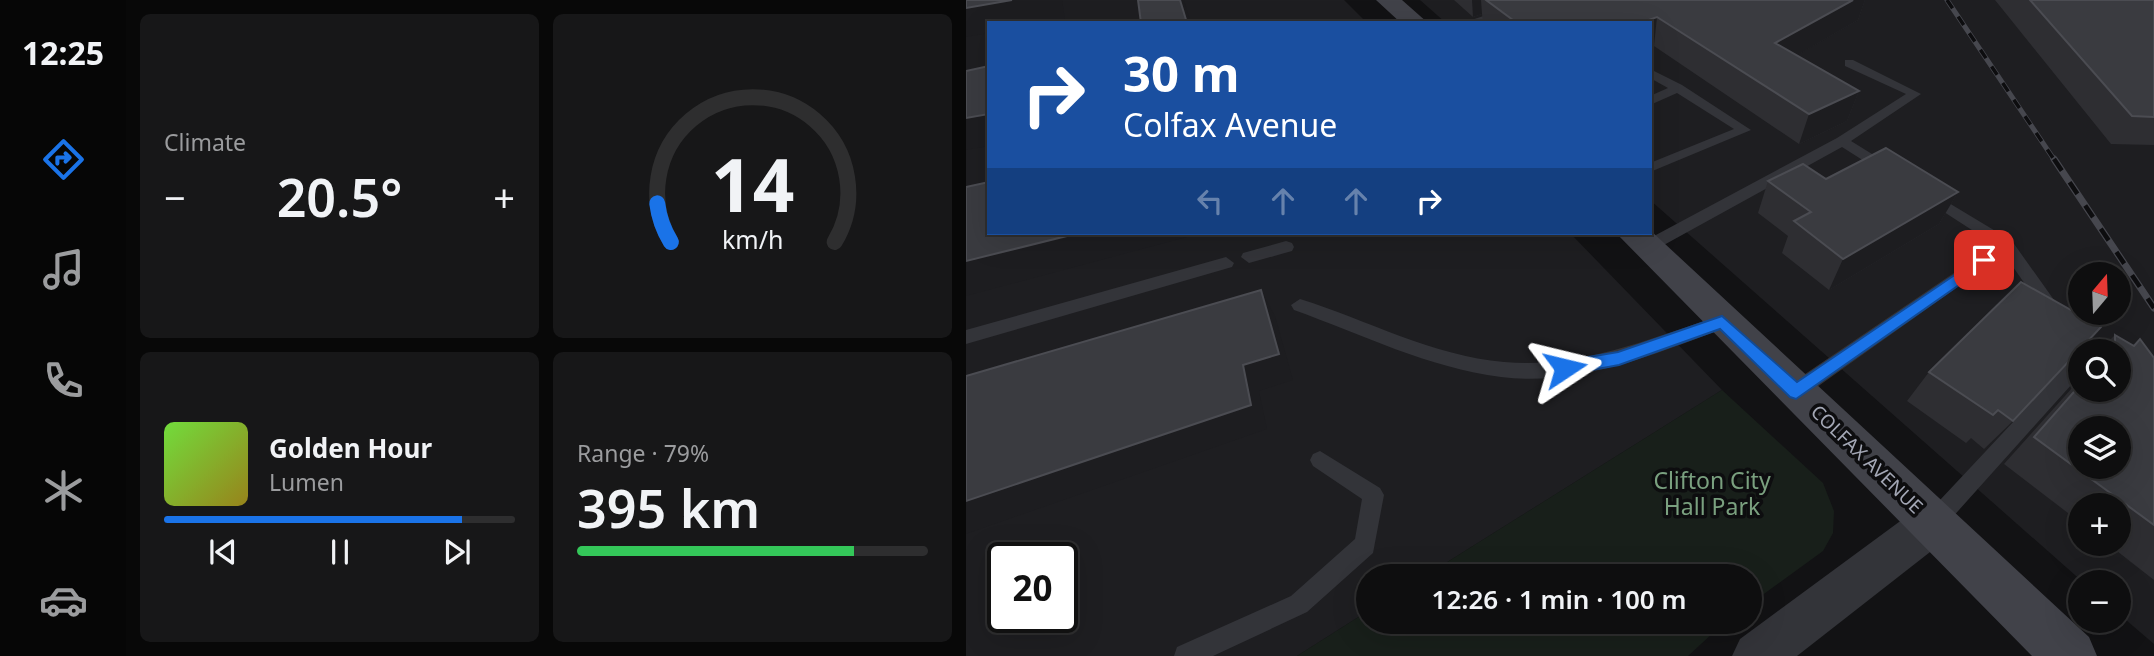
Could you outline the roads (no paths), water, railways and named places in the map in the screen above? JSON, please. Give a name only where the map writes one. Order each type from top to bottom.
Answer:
[{"type":"street","points":[[1388,0],[1414,21]]},
{"type":"street","name":"COLFAX AVENUE","points":[[1640,240],[2070,656]]},
{"type":"street","points":[[1757,656],[1933,523]]},
{"type":"lane","points":[[1473,21],[1544,0]]},
{"type":"lane","points":[[1652,234],[1842,141],[1915,94],[1849,62]]},
{"type":"lane","points":[[1652,75],[1678,88],[1744,130],[1652,167]]},
{"type":"lane","points":[[1652,100],[1678,88]]},
{"type":"lane","points":[[1842,141],[2006,245],[2073,339]]},
{"type":"lane","points":[[1796,391],[2006,245]]},
{"type":"lane","points":[[1249,257],[1286,247]]},
{"type":"lane","points":[[966,337],[1226,264]]},
{"type":"lane","points":[[1300,304],[1449,358],[1504,370],[1565,368],[1619,358],[1722,322]]},
{"type":"lane","points":[[1933,523],[2068,375]]},
{"type":"lane","points":[[1186,656],[1299,604],[1366,545],[1373,495],[1320,460]]},
{"type":"railway","points":[[1947,0],[2055,161]]},
{"type":"railway","points":[[2054,159],[2154,308]]},
{"type":"park label","name":"Clifton City Hall Park","points":[[1712,493]]}]
